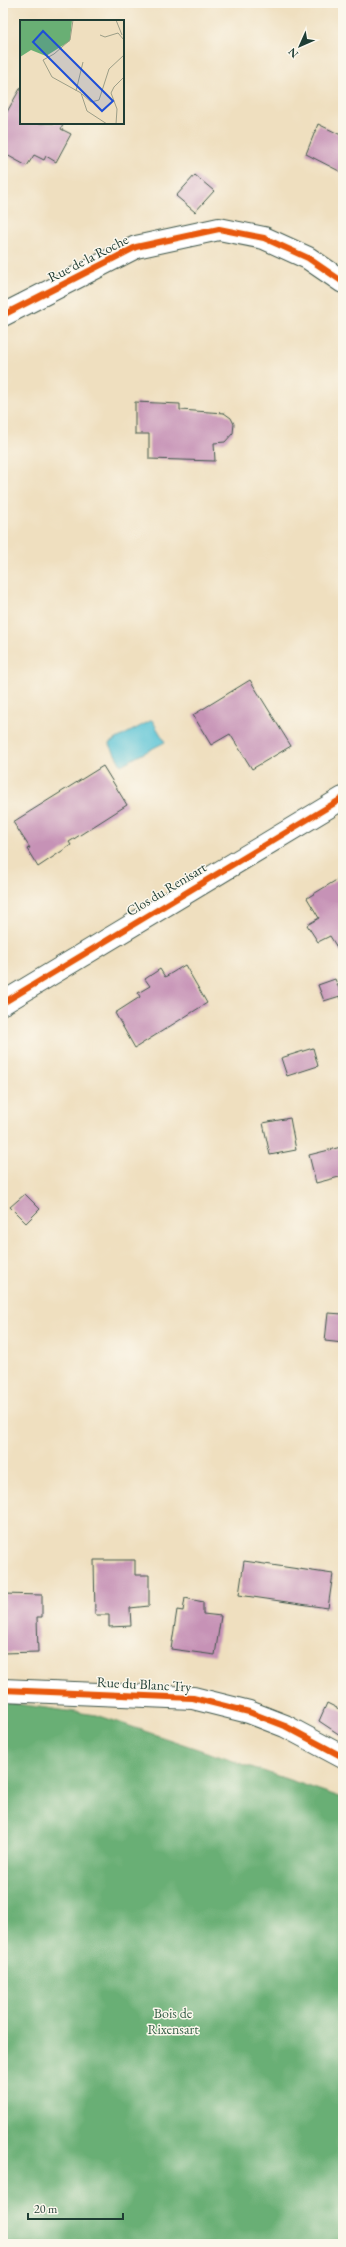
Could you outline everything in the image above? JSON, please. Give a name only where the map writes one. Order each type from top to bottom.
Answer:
[{"type":"street","name":"Rue de la Roche","points":[[3,315],[136,247],[219,228],[264,238],[308,258],[343,282]]},
{"type":"street","name":"Clos du Renisart","points":[[3,1003],[343,798]]},
{"type":"street","name":"Rue du Blanc Try","points":[[3,1690],[193,1698],[249,1712],[285,1726],[343,1757]]},
{"type":"green space","name":"Bois de Rixensart","points":[[3,1702],[97,1715],[343,1798],[343,2244],[3,2244]]},
{"type":"water","points":[[152,720],[165,742],[121,765],[109,743]]},
{"type":"building","points":[[20,89],[20,124],[64,124],[61,129],[71,134],[56,162],[46,156],[44,160],[34,155],[27,166],[3,153],[3,139],[5,136],[3,134],[3,119]]},
{"type":"building","points":[[318,124],[343,136],[343,173],[306,154]]},
{"type":"building","points":[[195,175],[214,191],[195,212],[176,196]]},
{"type":"building","points":[[135,402],[180,404],[180,410],[224,413],[231,418],[234,424],[233,433],[225,442],[214,443],[215,461],[149,459],[149,434],[135,434]]},
{"type":"building","points":[[250,680],[291,746],[252,769],[230,734],[211,745],[193,715]]},
{"type":"building","points":[[103,766],[127,805],[69,842],[71,845],[38,867],[27,849],[30,848],[13,822]]},
{"type":"building","points":[[343,876],[343,957],[330,936],[318,942],[307,925],[319,918],[307,898]]},
{"type":"building","points":[[185,965],[207,1003],[135,1048],[115,1013],[140,997],[138,993],[150,986],[145,979],[160,969],[165,977]]},
{"type":"building","points":[[335,979],[340,991],[343,989],[343,1004],[340,996],[324,1001],[318,985]]},
{"type":"building","points":[[313,1048],[318,1066],[287,1076],[281,1058]]},
{"type":"building","points":[[290,1118],[296,1150],[270,1155],[263,1123]]},
{"type":"building","points":[[341,1147],[343,1153],[343,1176],[316,1183],[309,1155]]},
{"type":"building","points":[[25,1194],[40,1209],[26,1223],[10,1207]]},
{"type":"building","points":[[328,1313],[343,1314],[343,1343],[325,1341]]},
{"type":"building","points":[[94,1560],[135,1560],[135,1575],[149,1575],[149,1606],[130,1608],[131,1626],[109,1627],[109,1615],[95,1615]]},
{"type":"building","points":[[244,1561],[333,1574],[328,1608],[239,1595]]},
{"type":"building","points":[[3,1594],[42,1595],[42,1617],[37,1617],[38,1652],[3,1653]]},
{"type":"building","points":[[185,1598],[203,1602],[203,1614],[221,1616],[215,1655],[171,1649],[177,1610],[183,1611]]},
{"type":"building","points":[[327,1703],[343,1711],[343,1737],[319,1721]]},
{"type":"cycle path","points":[[3,315],[136,247],[219,229],[264,238],[308,258],[343,282]]},
{"type":"cycle path","points":[[3,1003],[343,798]]},
{"type":"cycle path","points":[[3,1690],[193,1698],[249,1712],[285,1726],[343,1757]]}]
